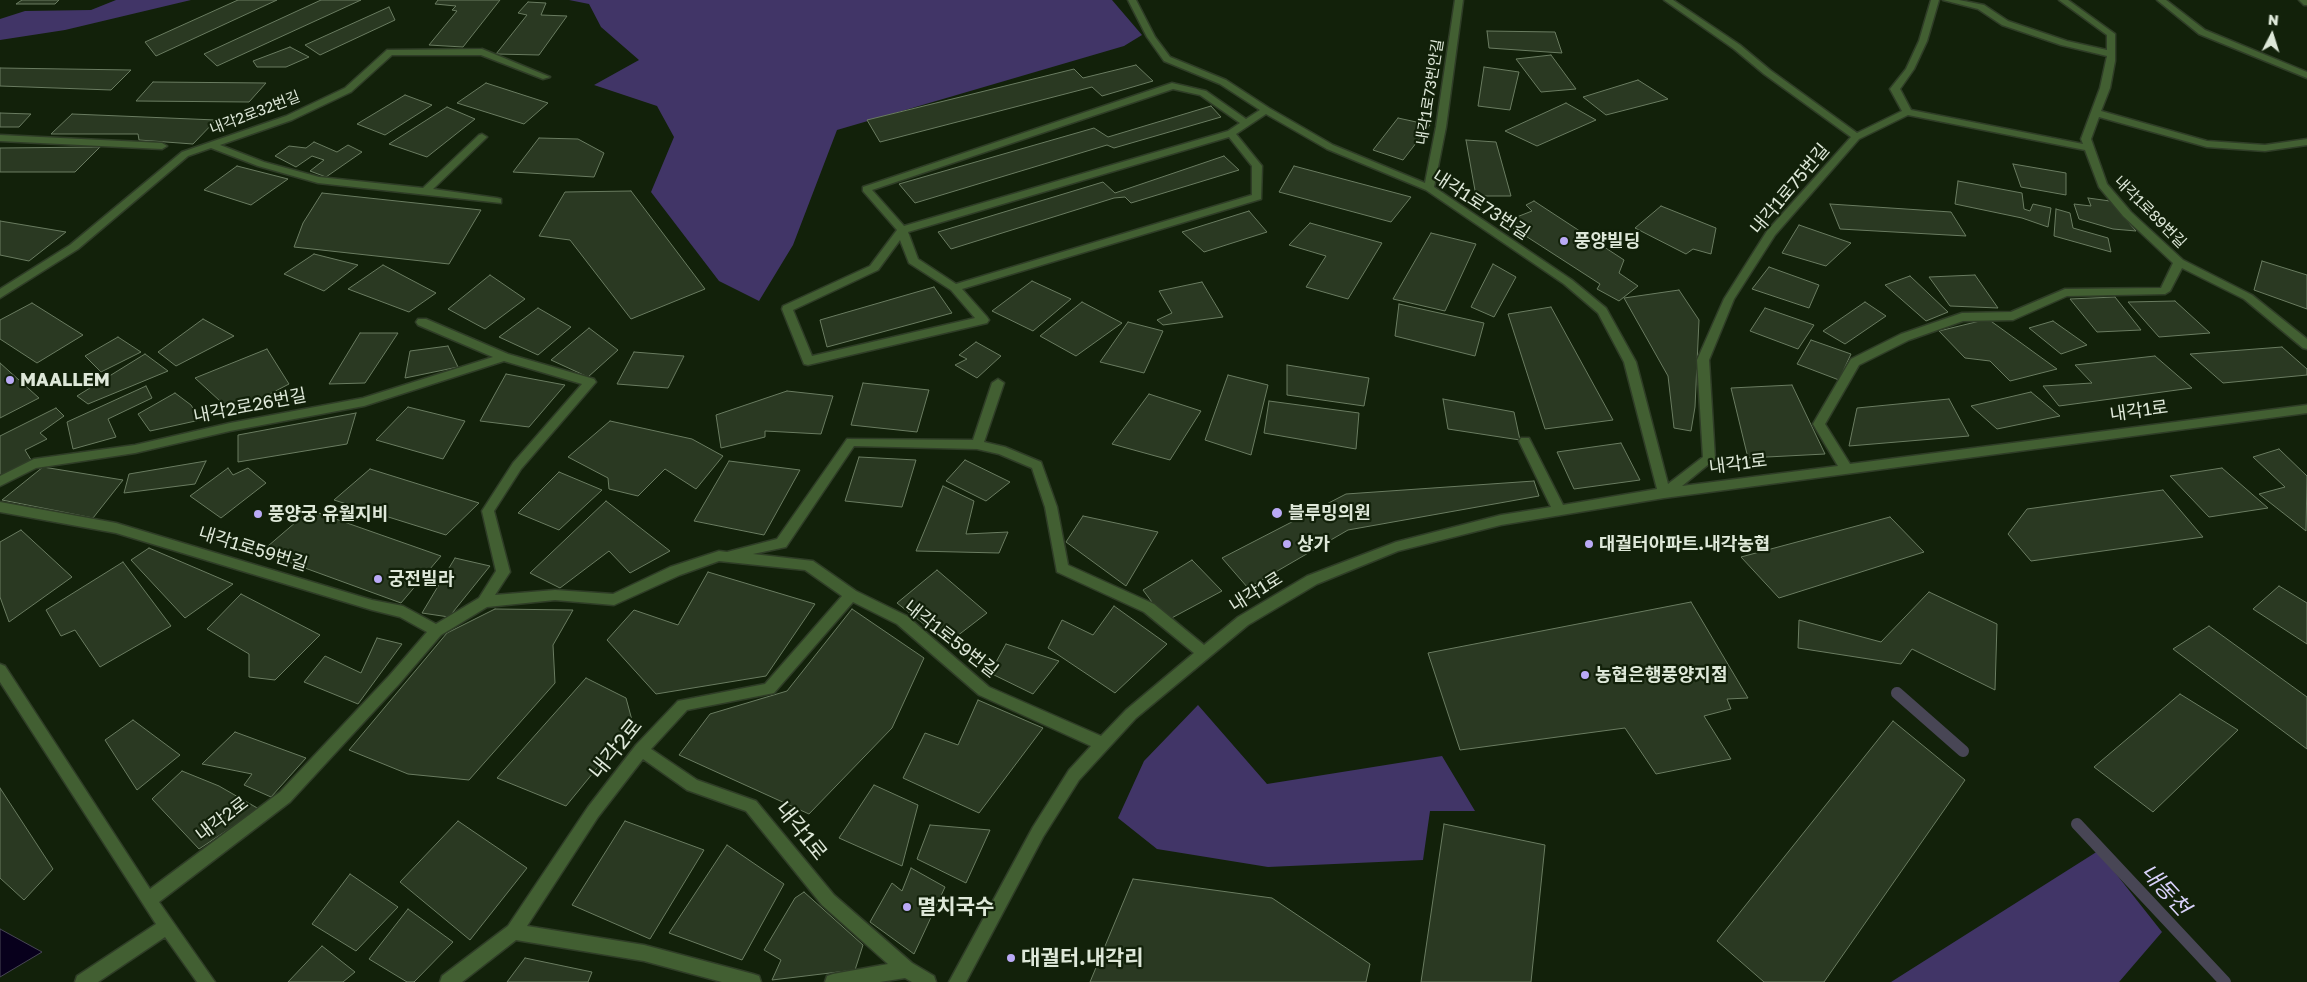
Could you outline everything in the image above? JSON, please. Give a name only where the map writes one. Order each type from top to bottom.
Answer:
[{"type":"street","name":"내각1로73번길","points":[[1132,0],[1151,37],[1167,59],[1223,82],[1266,110],[1330,147],[1428,188],[1568,282],[1602,311],[1630,362],[1664,493]]},
{"type":"street","name":"내각1로73번안길","points":[[1428,188],[1441,127],[1459,0]]},
{"type":"street","name":"내각1로75번길","points":[[1664,493],[1709,458],[1703,360],[1729,299],[1771,233],[1856,137],[1767,72],[1737,47],[1668,0]]},
{"type":"street","points":[[1907,112],[1895,90],[1910,69],[1923,41],[1935,0]]},
{"type":"street","points":[[1947,0],[1981,7],[2005,23],[2049,39],[2111,54]]},
{"type":"street","name":"내각1로89번길","points":[[2063,0],[2111,34],[2111,54],[2105,88],[2086,140],[2102,185],[2127,214],[2179,262],[2248,297],[2307,346]]},
{"type":"street","points":[[2161,0],[2202,32],[2307,75]]},
{"type":"street","points":[[2303,0],[2307,3]]},
{"type":"street","name":"내각2로32번길","points":[[0,294],[74,247],[185,154],[289,118],[348,90],[390,52],[482,52],[546,77]]},
{"type":"street","points":[[1246,123],[1203,93],[1172,86],[866,189],[902,230],[913,261],[955,288],[983,320],[808,361],[787,309],[874,268],[902,230],[1231,133],[1266,110]]},
{"type":"street","points":[[1856,137],[1907,112],[2089,148]]},
{"type":"street","points":[[2096,113],[2207,144],[2265,148],[2307,142]]},
{"type":"street","points":[[955,288],[1257,197],[1257,166],[1231,133]]},
{"type":"street","points":[[425,191],[482,137]]},
{"type":"street","points":[[0,138],[162,146]]},
{"type":"street","points":[[211,145],[261,164],[318,180],[425,191],[497,201]]},
{"type":"street","points":[[1847,470],[1819,424],[1855,362],[1905,337],[1962,317],[2014,316],[2065,293],[2165,292],[2179,262]]},
{"type":"street","name":"내각1로59번길","points":[[422,322],[504,357],[590,382],[517,466],[488,511],[503,572],[484,602]]},
{"type":"street","name":"내각2로26번길","points":[[0,481],[34,464],[134,450],[230,427],[364,402],[504,357]]},
{"type":"street","points":[[998,383],[977,445],[1001,450],[1037,465],[1051,507],[1062,568],[1148,608],[1204,652]]},
{"type":"street","name":"내각1로","points":[[957,982],[1038,832],[1074,775],[1131,714],[1204,652],[1242,621],[1312,580],[1396,547],[1500,520],[1558,510],[1664,493],[2307,409]]},
{"type":"street","points":[[1525,441],[1558,510]]},
{"type":"street","name":"내각1로59번길","points":[[0,506],[125,530],[372,605],[403,612],[436,631],[484,602],[555,595],[614,600],[675,572],[719,556],[781,543],[851,442],[977,445]]},
{"type":"street","name":"내각1로59번길","points":[[719,556],[808,565],[851,595],[902,620],[984,691],[1102,744]]},
{"type":"street","name":"내각2로","points":[[448,982],[514,932],[592,812],[641,750],[682,705],[768,689],[851,595]]},
{"type":"street","name":"내각2로","points":[[148,900],[285,797],[394,680],[436,631]]},
{"type":"street","points":[[0,670],[148,900],[207,982]]},
{"type":"street","name":"내각1로","points":[[641,750],[692,785],[751,806],[828,900],[906,969],[928,982]]},
{"type":"street","points":[[83,982],[167,926]]},
{"type":"street","points":[[514,932],[644,953],[753,982]]},
{"type":"street","points":[[833,982],[906,969]]},
{"type":"shaded area","points":[[116,0],[191,0],[65,30],[0,40],[0,19],[25,11],[91,10]]},
{"type":"shaded area","points":[[569,0],[1112,0],[1142,35],[1124,46],[837,130],[793,245],[759,301],[719,281],[651,192],[674,137],[657,106],[594,85],[639,60],[601,27],[589,4]]},
{"type":"shaded area","points":[[1198,705],[1267,784],[1442,756],[1475,811],[1430,811],[1423,860],[1268,867],[1157,849],[1118,818],[1144,761]]},
{"type":"shaded area","points":[[2098,851],[2162,932],[2119,982],[1891,982]]},
{"type":"shaded area","points":[[0,929],[42,952],[0,977]]},
{"type":"building","points":[[22,0],[59,0],[55,4],[16,4]]},
{"type":"building","points":[[238,0],[277,0],[156,56],[145,42]]},
{"type":"building","points":[[321,0],[361,0],[217,66],[204,54]]},
{"type":"building","points":[[438,0],[500,0],[463,47],[429,45],[457,11],[452,10],[456,6],[435,4]]},
{"type":"building","points":[[528,2],[546,3],[541,15],[567,16],[539,55],[496,54],[527,15],[518,13]]},
{"type":"building","points":[[389,7],[395,20],[320,55],[305,45]]},
{"type":"building","points":[[1487,31],[1555,32],[1562,53],[1489,48]]},
{"type":"building","points":[[290,47],[309,57],[286,67],[257,67],[253,61]]},
{"type":"building","points":[[1551,55],[1576,89],[1541,92],[1516,59]]},
{"type":"building","points":[[1136,65],[1153,81],[1102,96],[1092,87],[880,142],[867,120],[1074,69],[1083,78]]},
{"type":"building","points":[[1484,67],[1519,72],[1510,110],[1478,106]]},
{"type":"building","points":[[0,68],[131,70],[111,90],[0,86]]},
{"type":"building","points":[[1638,80],[1668,99],[1606,115],[1583,97]]},
{"type":"building","points":[[153,82],[266,83],[249,102],[136,101]]},
{"type":"building","points":[[486,83],[548,103],[524,124],[457,103]]},
{"type":"building","points":[[405,95],[432,105],[385,135],[357,124]]},
{"type":"building","points":[[1566,103],[1596,120],[1537,146],[1505,131]]},
{"type":"building","points":[[1211,106],[1221,117],[1114,148],[1107,145],[915,203],[899,184],[1094,128],[1108,137]]},
{"type":"building","points":[[447,107],[475,119],[427,157],[389,144]]},
{"type":"building","points":[[0,113],[31,114],[19,127],[0,127]]},
{"type":"building","points":[[72,114],[216,120],[193,144],[139,140],[138,134],[51,134]]},
{"type":"building","points":[[1398,118],[1430,125],[1403,160],[1373,150]]},
{"type":"building","points":[[539,138],[578,139],[604,153],[594,177],[513,172]]},
{"type":"building","points":[[1466,140],[1496,142],[1511,196],[1476,196]]},
{"type":"building","points":[[314,142],[337,152],[348,145],[362,152],[326,177],[310,171],[324,160],[312,156],[296,167],[275,156],[289,146],[306,148]]},
{"type":"building","points":[[100,147],[75,172],[0,172],[0,148]]},
{"type":"building","points":[[1224,156],[1239,170],[1131,203],[1125,197],[1114,198],[951,249],[938,232],[1103,182],[1115,193]]},
{"type":"building","points":[[2013,164],[2066,173],[2066,195],[2021,187]]},
{"type":"building","points":[[237,166],[288,179],[251,205],[204,190]]},
{"type":"building","points":[[1294,166],[1411,197],[1391,222],[1279,192]]},
{"type":"building","points":[[1958,181],[2022,193],[2024,209],[2030,211],[2033,204],[2051,208],[2048,227],[2022,218],[1955,204]]},
{"type":"building","points":[[631,191],[705,289],[631,319],[570,240],[539,236],[565,192]]},
{"type":"building","points":[[322,193],[481,210],[449,264],[294,247],[303,223]]},
{"type":"building","points":[[2088,198],[2110,201],[2136,231],[2113,229],[2079,219],[2074,204],[2091,206]]},
{"type":"building","name":"풍양빌딩","points":[[1534,201],[1624,260],[1619,273],[1638,286],[1619,301],[1597,289],[1600,284],[1504,222],[1532,211],[1526,205]]},
{"type":"building","points":[[1830,204],[1951,212],[1966,236],[1840,229]]},
{"type":"building","points":[[1661,206],[1716,228],[1711,254],[1693,249],[1686,254],[1635,228]]},
{"type":"building","points":[[2056,209],[2070,213],[2073,228],[2108,238],[2111,252],[2054,236]]},
{"type":"building","points":[[1249,211],[1267,232],[1204,252],[1182,232]]},
{"type":"building","points":[[0,221],[66,232],[29,261],[0,255]]},
{"type":"building","points":[[1310,223],[1382,243],[1348,299],[1306,287],[1326,256],[1289,245]]},
{"type":"building","points":[[1799,225],[1851,243],[1826,266],[1782,253]]},
{"type":"building","points":[[1431,233],[1476,244],[1445,311],[1393,299]]},
{"type":"building","points":[[314,254],[358,265],[324,291],[284,274]]},
{"type":"building","points":[[2262,261],[2307,275],[2307,309],[2254,290]]},
{"type":"building","points":[[1493,264],[1516,277],[1494,317],[1471,307]]},
{"type":"building","points":[[383,265],[436,293],[409,312],[348,289]]},
{"type":"building","points":[[1769,267],[1819,285],[1809,308],[1752,289]]},
{"type":"building","points":[[490,275],[525,299],[485,329],[448,309]]},
{"type":"building","points":[[1975,275],[1998,308],[1950,306],[1929,277]]},
{"type":"building","points":[[1910,276],[1948,312],[1926,321],[1885,285]]},
{"type":"building","points":[[1032,281],[1071,299],[1033,331],[992,311]]},
{"type":"building","points":[[1202,282],[1223,317],[1163,325],[1157,320],[1172,313],[1159,291]]},
{"type":"building","points":[[934,287],[952,313],[827,347],[820,320]]},
{"type":"building","points":[[1679,290],[1699,320],[1695,407],[1691,431],[1674,428],[1668,376],[1624,298]]},
{"type":"building","points":[[2115,297],[2141,330],[2097,332],[2070,299]]},
{"type":"building","points":[[2175,301],[2210,333],[2159,337],[2128,302]]},
{"type":"building","points":[[1082,302],[1122,323],[1076,356],[1040,336]]},
{"type":"building","points":[[1865,302],[1886,316],[1845,344],[1823,331]]},
{"type":"building","points":[[32,303],[83,335],[37,363],[0,339],[0,320]]},
{"type":"building","points":[[1399,304],[1484,323],[1475,356],[1395,336]]},
{"type":"building","points":[[1551,307],[1613,420],[1545,429],[1508,314]]},
{"type":"building","points":[[538,308],[571,327],[538,355],[499,337]]},
{"type":"building","points":[[1765,308],[1814,325],[1798,349],[1750,331]]},
{"type":"building","points":[[203,319],[234,336],[176,366],[158,352]]},
{"type":"building","points":[[1988,319],[2057,369],[2010,381],[1990,361],[1965,358],[1939,331]]},
{"type":"building","points":[[2053,321],[2087,345],[2061,354],[2029,328]]},
{"type":"building","points":[[1128,322],[1163,331],[1144,373],[1100,362]]},
{"type":"building","points":[[589,328],[618,350],[588,377],[551,360]]},
{"type":"building","points":[[360,333],[398,333],[365,383],[329,384]]},
{"type":"building","points":[[118,337],[141,352],[101,372],[85,356]]},
{"type":"building","points":[[1811,340],[1851,354],[1839,380],[1797,364]]},
{"type":"building","points":[[976,342],[1001,356],[977,378],[955,365],[967,359],[959,355]]},
{"type":"building","points":[[448,346],[458,367],[405,378],[410,351]]},
{"type":"building","points":[[2282,347],[2307,369],[2307,375],[2223,383],[2190,354]]},
{"type":"building","points":[[267,349],[289,384],[233,413],[195,378]]},
{"type":"building","points":[[634,352],[684,356],[668,388],[617,384]]},
{"type":"building","points":[[145,354],[168,371],[88,404],[77,396]]},
{"type":"building","points":[[2155,356],[2192,388],[2059,406],[2043,386],[2092,383],[2075,365]]},
{"type":"building","name":"MAALLEM","points":[[0,363],[39,398],[0,418]]},
{"type":"building","points":[[1287,365],[1369,378],[1364,406],[1287,395]]},
{"type":"building","points":[[506,374],[565,385],[529,427],[480,421]]},
{"type":"building","points":[[1228,375],[1268,385],[1251,455],[1205,440]]},
{"type":"building","points":[[863,383],[929,390],[917,432],[851,425]]},
{"type":"building","points":[[1792,385],[1825,454],[1748,458],[1731,388]]},
{"type":"building","points":[[146,386],[152,398],[108,419],[116,437],[73,449],[67,422]]},
{"type":"building","points":[[787,391],[833,396],[821,434],[765,431],[765,437],[721,448],[716,415]]},
{"type":"building","points":[[2031,392],[2060,416],[1997,429],[1971,406]]},
{"type":"building","points":[[175,393],[191,405],[200,420],[150,431],[138,414]]},
{"type":"building","points":[[1149,394],[1201,411],[1170,460],[1112,444]]},
{"type":"building","points":[[1443,399],[1514,412],[1520,440],[1448,429]]},
{"type":"building","points":[[1949,399],[1969,436],[1849,446],[1857,408]]},
{"type":"building","points":[[1269,401],[1359,413],[1356,449],[1264,433]]},
{"type":"building","points":[[408,407],[465,421],[443,459],[376,440]]},
{"type":"building","points":[[56,408],[64,416],[40,433],[47,439],[25,450],[31,460],[0,476],[0,436]]},
{"type":"building","points":[[356,413],[347,444],[238,462],[238,435]]},
{"type":"building","points":[[610,421],[692,439],[723,456],[696,489],[665,469],[638,496],[609,489],[608,478],[568,457]]},
{"type":"building","points":[[1621,443],[1640,480],[1574,489],[1557,452]]},
{"type":"building","points":[[2279,449],[2307,476],[2306,531],[2259,494],[2285,487],[2253,457]]},
{"type":"building","points":[[859,457],[916,460],[902,507],[845,501]]},
{"type":"building","points":[[965,460],[1010,482],[986,501],[946,481]]},
{"type":"building","points":[[206,461],[195,484],[124,493],[129,474]]},
{"type":"building","points":[[729,461],[800,470],[764,535],[694,521]]},
{"type":"building","points":[[43,467],[123,480],[93,518],[2,500]]},
{"type":"building","points":[[228,468],[233,475],[248,468],[266,483],[221,518],[190,496]]},
{"type":"building","points":[[2222,468],[2268,508],[2209,517],[2170,476]]},
{"type":"building","points":[[370,469],[479,503],[446,535],[334,500]]},
{"type":"building","points":[[559,472],[602,490],[559,530],[518,513]]},
{"type":"building","name":"상가","points":[[1534,481],[1539,496],[1348,530],[1248,588],[1222,558],[1346,494]]},
{"type":"building","points":[[943,486],[974,501],[966,534],[1008,532],[999,553],[916,551]]},
{"type":"building","points":[[2163,490],[2203,537],[2031,561],[2008,534],[2027,509]]},
{"type":"building","points":[[606,501],[670,551],[630,573],[609,551],[560,588],[530,573]]},
{"type":"building","name":"궁전빌라","points":[[310,510],[441,556],[401,603],[261,552]]},
{"type":"building","points":[[1083,516],[1158,532],[1126,586],[1066,542]]},
{"type":"building","points":[[1890,517],[1924,552],[1779,598],[1741,557]]},
{"type":"building","points":[[21,530],[72,577],[9,622],[0,597],[0,542]]},
{"type":"building","points":[[149,548],[233,584],[185,618],[131,560]]},
{"type":"building","points":[[455,558],[490,566],[449,617],[422,613]]},
{"type":"building","points":[[1192,560],[1222,591],[1166,621],[1143,590]]},
{"type":"building","points":[[123,562],[171,626],[100,667],[75,630],[61,636],[46,610]]},
{"type":"building","points":[[937,570],[987,613],[948,643],[897,603]]},
{"type":"building","points":[[708,572],[815,604],[766,676],[656,694],[607,640],[634,610],[678,625]]},
{"type":"building","points":[[2279,586],[2307,603],[2307,644],[2253,609]]},
{"type":"building","points":[[1929,592],[1997,624],[1995,690],[1912,649],[1901,664],[1798,648],[1799,620],[1881,642]]},
{"type":"building","points":[[241,594],[320,635],[275,680],[249,677],[249,654],[207,629]]},
{"type":"building","name":"농협은행풍양지점","points":[[1691,602],[1748,698],[1727,699],[1731,709],[1704,716],[1731,759],[1656,774],[1625,728],[1460,750],[1428,653]]},
{"type":"building","points":[[1114,606],[1167,644],[1115,693],[1048,648],[1062,620],[1093,635]]},
{"type":"building","points":[[495,609],[573,610],[553,645],[555,683],[469,780],[408,774],[349,750],[447,633]]},
{"type":"building","points":[[852,609],[924,658],[892,728],[809,814],[679,755],[710,714],[787,691]]},
{"type":"building","points":[[2209,626],[2307,697],[2307,749],[2173,649]]},
{"type":"building","points":[[377,638],[402,644],[358,704],[304,682],[325,656],[361,673]]},
{"type":"building","points":[[1006,644],[1059,661],[1033,694],[990,673]]},
{"type":"building","points":[[586,678],[626,698],[633,724],[566,806],[497,778]]},
{"type":"building","points":[[2180,694],[2238,730],[2153,812],[2094,767]]},
{"type":"building","points":[[978,700],[1043,728],[979,813],[903,778],[925,733],[958,745]]},
{"type":"building","points":[[133,720],[180,755],[137,790],[105,740]]},
{"type":"building","points":[[1893,721],[1965,780],[1824,982],[1764,982],[1717,941]]},
{"type":"building","points":[[235,732],[306,758],[271,797],[244,785],[252,774],[202,764]]},
{"type":"building","points":[[182,771],[219,786],[259,809],[199,849],[152,799]]},
{"type":"building","points":[[874,785],[918,805],[902,866],[839,838]]},
{"type":"building","points":[[0,788],[53,869],[24,900],[0,878]]},
{"type":"building","points":[[458,821],[527,868],[470,940],[400,882]]},
{"type":"building","points":[[625,821],[704,850],[650,939],[572,905]]},
{"type":"building","points":[[1444,824],[1545,845],[1531,982],[1421,982]]},
{"type":"building","points":[[930,825],[990,830],[966,883],[917,859]]},
{"type":"building","points":[[727,845],[784,884],[742,960],[669,933]]},
{"type":"building","name":"멸치국수","points":[[911,868],[945,887],[914,954],[870,922],[892,883],[902,891]]},
{"type":"building","points":[[350,874],[398,907],[356,951],[312,924]]},
{"type":"building","points":[[1133,879],[1272,898],[1370,964],[1366,982],[1090,982]]},
{"type":"building","points":[[804,892],[863,945],[855,970],[772,980],[781,960],[764,950],[795,898]]},
{"type":"building","points":[[408,909],[453,942],[414,982],[407,982],[369,959]]},
{"type":"building","points":[[322,946],[355,972],[343,982],[288,982]]},
{"type":"building","points":[[525,958],[592,972],[588,982],[507,982]]},
{"type":"waterway","name":"내동천","points":[[1897,693],[1963,751]]},
{"type":"waterway","name":"내동천","points":[[2077,824],[2225,982]]},
{"type":"place","name":"풍양빌딩","points":[[1564,241]]},
{"type":"place","name":"MAALLEM","points":[[10,380]]},
{"type":"place","name":"블루밍의원","points":[[1277,513]]},
{"type":"place","name":"풍양궁 유월지비","points":[[258,514]]},
{"type":"place","name":"상가","points":[[1287,544]]},
{"type":"place","name":"대궐터아파트.내각농협","points":[[1589,544]]},
{"type":"place","name":"궁전빌라","points":[[378,579]]},
{"type":"place","name":"농협은행풍양지점","points":[[1585,675]]},
{"type":"place","name":"멸치국수","points":[[907,907]]},
{"type":"place","name":"대궐터.내각리","points":[[1011,958]]}]
